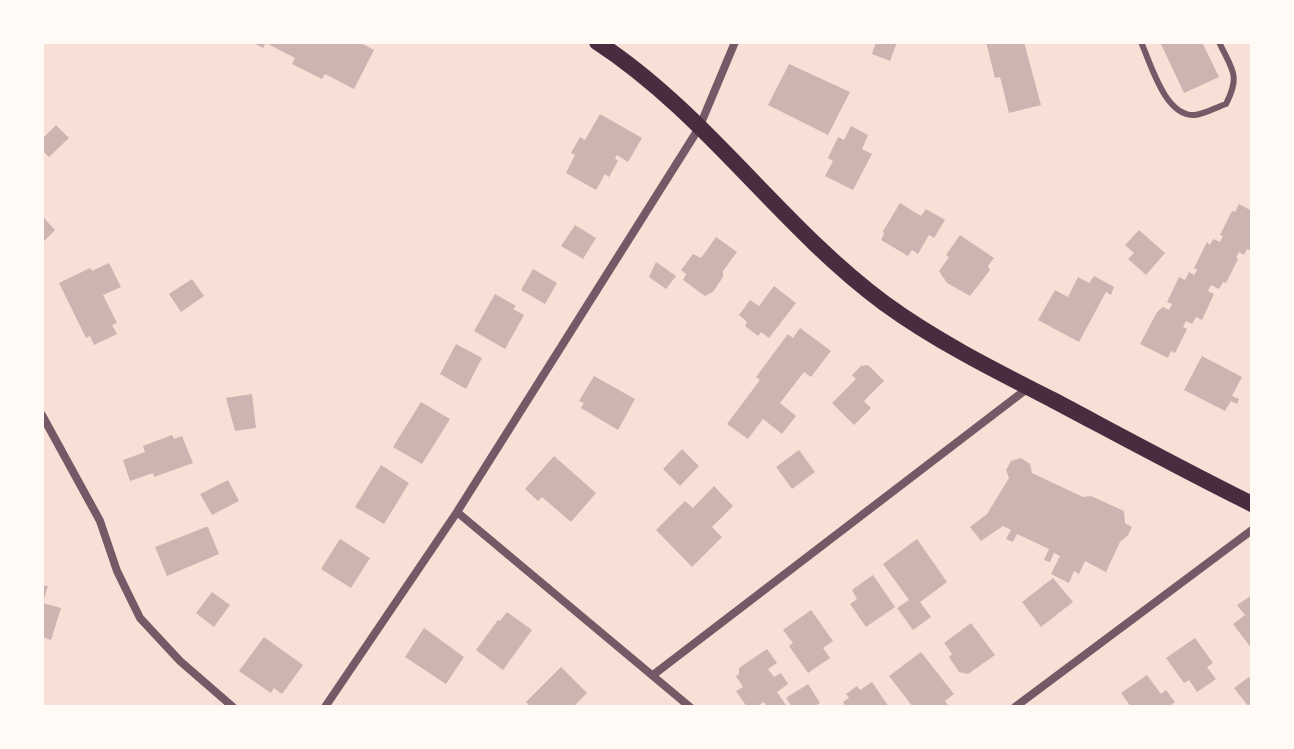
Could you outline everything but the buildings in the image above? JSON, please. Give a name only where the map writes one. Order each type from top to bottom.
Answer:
[{"type":"main road","points":[[597,42],[644,77],[820,250],[885,304],[1029,388],[1252,504]]},
{"type":"street","points":[[325,707],[457,512],[699,128],[735,42]]},
{"type":"street","points":[[653,675],[1029,388]]},
{"type":"street","points":[[42,415],[100,521],[117,571],[140,618],[180,661],[233,707]]},
{"type":"street","points":[[457,512],[690,707]]},
{"type":"street","points":[[1015,707],[1252,530]]},
{"type":"lane","points":[[1141,42],[1168,102],[1180,112],[1195,115],[1226,104],[1232,92],[1236,79],[1219,42]]}]
